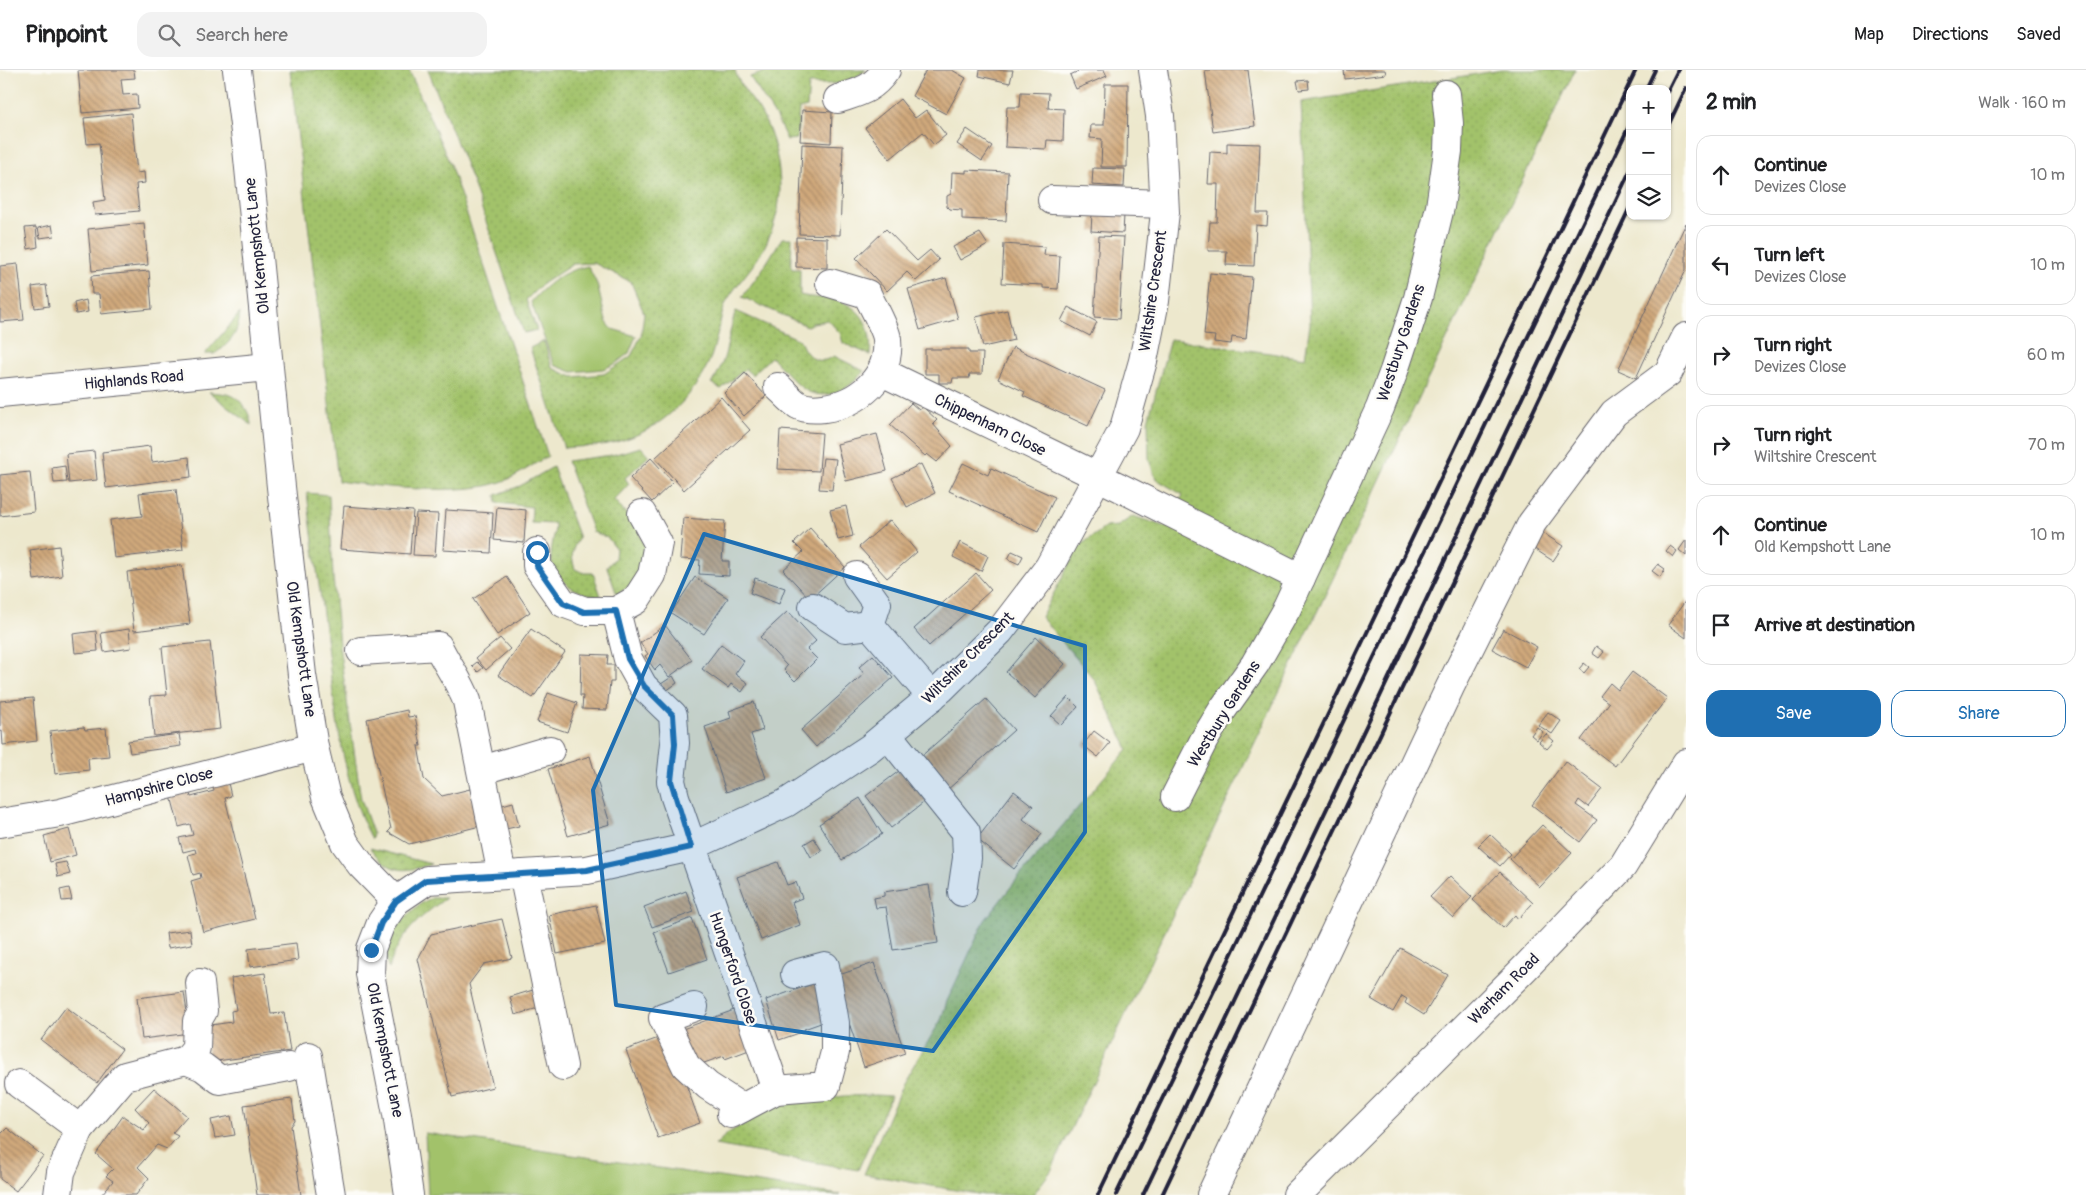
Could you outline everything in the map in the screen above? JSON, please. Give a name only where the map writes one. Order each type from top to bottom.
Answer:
[{"type":"street","name":"Old Kempshott Lane","points":[[236,70],[247,148],[268,367],[302,675],[314,747],[326,797],[345,843],[361,865],[396,901],[381,923],[371,950],[370,974],[398,1114],[409,1195]]},
{"type":"street","points":[[838,99],[865,91],[879,80],[886,70]]},
{"type":"street","name":"Wiltshire Crescent","points":[[396,901],[426,880],[587,870],[691,847],[786,802],[870,748],[932,697],[1000,630],[1049,567],[1099,477],[1124,428],[1143,361],[1155,301],[1164,204],[1160,116],[1153,70]]},
{"type":"street","name":"Westbury Gardens","points":[[1176,797],[1204,740],[1272,636],[1380,408],[1407,333],[1424,271],[1445,180],[1448,123],[1446,94]]},
{"type":"street","points":[[1052,200],[1164,204]]},
{"type":"street","points":[[778,387],[799,406],[816,409],[839,406],[860,396],[882,372],[885,365],[887,339],[867,294],[830,283]]},
{"type":"street","points":[[1211,1195],[1450,687],[1532,523],[1614,413],[1668,373],[1686,337]]},
{"type":"street","name":"Highlands Road","points":[[0,393],[268,367]]},
{"type":"street","name":"Chippenham Close","points":[[882,372],[1099,477]]},
{"type":"street","points":[[1099,477],[1301,578]]},
{"type":"street","points":[[537,552],[537,566],[563,603],[584,612],[616,611],[636,600],[652,575],[658,544],[642,514]]},
{"type":"street","points":[[857,576],[877,604],[870,625]]},
{"type":"street","points":[[813,607],[845,628],[870,625]]},
{"type":"street","name":"Hungerford Close","points":[[616,611],[628,659],[644,686],[673,715],[675,744],[671,781],[691,847],[776,1090]]},
{"type":"street","points":[[870,625],[932,697]]},
{"type":"street","points":[[361,651],[438,646],[447,666],[462,687],[468,701],[482,770],[513,875],[563,1066]]},
{"type":"street","points":[[887,734],[966,832],[967,858],[962,892]]},
{"type":"street","name":"Hampshire Close","points":[[1,817],[60,813],[314,747]]},
{"type":"street","points":[[482,770],[550,750]]},
{"type":"street","name":"Warham Road","points":[[1297,1195],[1544,948],[1623,866],[1686,763]]},
{"type":"street","points":[[694,1006],[663,1018],[686,1066],[737,1111],[776,1090],[826,1086],[835,1052],[835,1023],[826,966],[795,974]]},
{"type":"street","points":[[58,1195],[61,1172],[80,1129],[125,1076],[186,1060],[196,1048],[197,1021],[203,1011],[200,983]]},
{"type":"street","points":[[186,1060],[202,1067],[220,1080],[299,1062],[331,1195]]},
{"type":"street","points":[[19,1084],[80,1129]]},
{"type":"highlighted area","points":[[704,534],[1085,646],[1085,832],[933,1051],[616,1005],[593,790]]},
{"type":"green space","points":[[290,70],[409,70],[450,164],[548,456],[519,474],[501,482],[465,489],[397,488],[338,481]]},
{"type":"green space","points":[[428,70],[735,70],[743,88],[759,109],[773,141],[780,179],[780,196],[775,222],[761,253],[726,304],[711,357],[704,372],[674,411],[647,430],[610,444],[564,448],[530,348],[544,341],[552,368],[573,377],[604,374],[631,356],[641,336],[644,313],[631,282],[594,263],[573,264],[542,284],[526,300],[537,330],[524,333],[473,183]]},
{"type":"green space","points":[[770,70],[866,70],[852,79],[839,83],[809,84],[807,107],[799,109],[797,139],[787,140],[777,119],[750,77]]},
{"type":"green space","points":[[1502,70],[1575,70],[1051,1171],[1033,1195],[983,1195],[864,1174],[903,1083],[941,1020],[947,1001],[985,920],[1018,878],[1128,749],[1094,679],[1041,617],[1079,546],[1106,527],[1118,526],[1133,516],[1166,527],[1183,495],[1156,479],[1149,460],[1148,421],[1170,339],[1305,358],[1310,324],[1301,102]]},
{"type":"green space","points":[[782,238],[792,238],[791,266],[792,269],[800,269],[800,295],[832,299],[851,306],[858,312],[867,326],[870,355],[843,343],[840,333],[828,320],[807,326],[742,297]]},
{"type":"green space","points":[[588,266],[597,284],[606,321],[612,329],[636,336],[629,353],[615,364],[603,369],[572,372],[554,365],[531,302],[556,279],[571,271]]},
{"type":"green space","points":[[736,311],[800,340],[805,351],[813,358],[823,360],[834,356],[864,371],[840,391],[825,395],[817,394],[799,386],[771,357],[752,375],[745,369],[721,389],[711,383],[721,367]]},
{"type":"green space","points":[[240,313],[236,332],[229,342],[214,354],[205,354]]},
{"type":"green space","points":[[209,392],[228,394],[237,398],[246,409],[251,425]]},
{"type":"green space","points":[[641,447],[649,456],[625,478],[629,484],[614,500],[638,527],[645,547],[644,560],[633,583],[617,595],[607,567],[615,558],[616,549],[608,538],[593,532],[567,461],[612,455]]},
{"type":"green space","points":[[553,467],[579,538],[572,553],[575,569],[584,573],[593,573],[601,596],[576,590],[561,580],[556,573],[551,556],[555,524],[531,523],[532,507],[497,503],[496,495],[520,486]]},
{"type":"green space","points":[[307,493],[329,495],[339,645],[361,799],[373,833],[372,839],[361,817],[353,792],[340,737]]},
{"type":"green space","points":[[370,848],[431,864],[412,869],[397,869],[383,862]]},
{"type":"green space","points":[[432,898],[446,898],[427,912],[411,928],[398,947],[389,969],[386,959],[387,948],[397,927],[414,909]]},
{"type":"green space","points":[[844,1096],[891,1096],[858,1170],[715,1145],[728,1133],[774,1106]]},
{"type":"green space","points":[[425,1133],[840,1195],[428,1195]]},
{"type":"building","points":[[78,70],[134,70],[135,78],[121,79],[123,95],[137,94],[138,108],[82,113]]},
{"type":"building","points":[[926,70],[952,70],[966,78],[946,114],[912,96]]},
{"type":"building","points":[[980,70],[1013,70],[1010,83],[979,76]]},
{"type":"building","points":[[1081,70],[1104,70],[1107,76],[1076,89],[1070,75]]},
{"type":"building","points":[[1205,70],[1248,70],[1255,126],[1213,132]]},
{"type":"building","points":[[1344,70],[1385,70],[1386,74],[1345,79]]},
{"type":"building","points":[[1308,80],[1309,89],[1299,90],[1297,81]]},
{"type":"building","points":[[1105,84],[1128,84],[1127,167],[1101,167],[1102,139],[1090,138],[1091,125],[1104,125]]},
{"type":"building","points":[[1021,92],[1049,93],[1048,108],[1064,109],[1063,141],[1047,140],[1046,149],[1005,147],[1007,107],[1020,107]]},
{"type":"building","points":[[900,99],[915,118],[926,110],[946,135],[934,145],[923,132],[890,159],[865,128]]},
{"type":"building","points":[[802,110],[832,112],[831,143],[800,141]]},
{"type":"building","points":[[131,113],[137,173],[144,172],[145,183],[136,184],[139,211],[95,215],[93,202],[105,200],[99,143],[87,144],[84,118]]},
{"type":"building","points":[[967,129],[992,146],[982,161],[957,144]]},
{"type":"building","points":[[1227,143],[1260,144],[1257,213],[1268,213],[1267,226],[1256,225],[1254,266],[1226,265],[1227,251],[1208,251],[1210,222],[1217,222],[1218,184],[1208,184],[1210,152],[1227,153]]},
{"type":"building","points":[[802,144],[843,146],[840,235],[799,234]]},
{"type":"building","points":[[1093,168],[1125,169],[1124,187],[1092,185]]},
{"type":"building","points":[[966,170],[1008,172],[1006,221],[962,219],[962,210],[949,209],[947,207],[947,196],[951,194],[952,172],[966,173]]},
{"type":"building","points":[[1092,214],[1124,215],[1123,233],[1091,231]]},
{"type":"building","points":[[144,223],[148,265],[92,271],[88,229]]},
{"type":"building","points":[[1686,223],[1686,270],[1636,378],[1618,370]]},
{"type":"building","points":[[52,225],[54,236],[40,238],[38,228]]},
{"type":"building","points":[[36,227],[38,247],[28,249],[25,228]]},
{"type":"building","points":[[886,229],[917,261],[930,250],[939,260],[916,281],[907,272],[887,291],[856,258]]},
{"type":"building","points":[[980,233],[988,245],[960,260],[953,247]]},
{"type":"building","points":[[1099,236],[1124,237],[1119,319],[1094,317]]},
{"type":"building","points":[[796,237],[827,238],[827,268],[796,267]]},
{"type":"building","points":[[1004,244],[1045,247],[1044,255],[1060,256],[1058,289],[1043,288],[1043,285],[1002,283]]},
{"type":"building","points":[[18,264],[24,320],[0,322],[0,266]]},
{"type":"building","points":[[149,271],[152,309],[101,314],[99,294],[92,294],[91,276]]},
{"type":"building","points":[[1210,273],[1252,277],[1246,339],[1232,337],[1231,344],[1214,342],[1215,336],[1204,335]]},
{"type":"building","points":[[946,278],[958,319],[920,330],[908,289]]},
{"type":"building","points":[[46,285],[49,306],[35,308],[32,287]]},
{"type":"building","points":[[86,300],[88,312],[76,314],[74,303]]},
{"type":"building","points":[[1068,307],[1097,322],[1090,336],[1061,321]]},
{"type":"building","points":[[1007,310],[1014,340],[983,347],[976,317]]},
{"type":"building","points":[[1013,347],[1105,390],[1088,426],[1023,396],[1025,392],[998,379]]},
{"type":"building","points":[[925,349],[969,349],[969,353],[983,353],[982,374],[969,374],[970,378],[953,378],[952,383],[939,383],[939,374],[925,374]]},
{"type":"building","points":[[745,373],[766,396],[744,416],[724,393]]},
{"type":"building","points":[[721,397],[750,430],[684,490],[655,458]]},
{"type":"building","points":[[911,403],[919,410],[923,407],[937,420],[933,424],[952,446],[937,462],[927,454],[925,456],[890,425]]},
{"type":"building","points":[[780,430],[822,433],[819,471],[778,469]]},
{"type":"building","points":[[877,434],[887,471],[846,481],[837,444]]},
{"type":"building","points":[[150,446],[152,462],[189,457],[191,477],[106,488],[102,452]]},
{"type":"building","points":[[94,451],[97,480],[69,483],[66,454]]},
{"type":"building","points":[[651,458],[673,482],[652,502],[630,478]]},
{"type":"building","points":[[823,458],[836,459],[832,490],[819,489]]},
{"type":"building","points":[[963,463],[988,475],[991,468],[1055,497],[1038,532],[949,491]]},
{"type":"building","points":[[921,464],[935,493],[907,507],[892,478]]},
{"type":"building","points":[[65,466],[67,482],[54,483],[52,468]]},
{"type":"building","points":[[30,472],[34,512],[0,516],[0,475]]},
{"type":"building","points":[[176,489],[183,550],[114,558],[110,520],[142,516],[139,493]]},
{"type":"building","points":[[344,506],[413,511],[410,554],[340,549]]},
{"type":"building","points":[[846,506],[853,536],[838,540],[830,510]]},
{"type":"building","points":[[497,507],[526,510],[524,543],[494,540]]},
{"type":"building","points":[[446,510],[493,513],[491,553],[443,550]]},
{"type":"building","points":[[416,513],[438,514],[435,556],[413,555]]},
{"type":"building","points":[[683,518],[725,521],[722,561],[729,561],[729,576],[699,574],[700,560],[680,559]]},
{"type":"building","points":[[890,520],[917,552],[887,578],[859,547]]},
{"type":"building","points":[[810,528],[845,567],[810,599],[783,570],[803,552],[794,543]]},
{"type":"building","points":[[1540,531],[1563,546],[1553,561],[1530,546]]},
{"type":"building","points":[[1686,540],[1686,556],[1679,550]]},
{"type":"building","points":[[960,542],[988,556],[981,571],[953,557]]},
{"type":"building","points":[[59,546],[62,576],[34,580],[30,550]]},
{"type":"building","points":[[1670,546],[1677,551],[1673,557],[1666,551]]},
{"type":"building","points":[[1012,551],[1023,556],[1019,564],[1008,559]]},
{"type":"building","points":[[1658,564],[1665,569],[1660,577],[1652,571]]},
{"type":"building","points":[[182,565],[190,624],[134,631],[127,572]]},
{"type":"building","points":[[976,573],[991,590],[929,646],[914,629]]},
{"type":"building","points":[[507,577],[530,612],[497,635],[473,599]]},
{"type":"building","points":[[695,577],[728,598],[704,634],[671,613]]},
{"type":"building","points":[[755,578],[785,588],[779,604],[750,593]]},
{"type":"building","points":[[1686,600],[1686,638],[1668,625]]},
{"type":"building","points":[[788,611],[816,641],[807,649],[817,659],[795,681],[784,670],[787,666],[760,637]]},
{"type":"building","points":[[665,625],[692,660],[669,677],[660,665],[655,670],[645,656],[648,654],[640,643]]},
{"type":"building","points":[[129,629],[131,648],[104,652],[101,633]]},
{"type":"building","points":[[531,629],[565,652],[533,698],[498,675]]},
{"type":"building","points":[[1503,629],[1537,647],[1526,667],[1492,649]]},
{"type":"building","points":[[96,631],[98,651],[75,653],[73,634]]},
{"type":"building","points":[[1036,637],[1065,664],[1035,698],[1006,672]]},
{"type":"building","points":[[500,638],[510,649],[486,670],[476,658]]},
{"type":"building","points":[[210,642],[220,729],[154,736],[150,696],[167,695],[162,647]]},
{"type":"building","points":[[721,644],[744,661],[735,674],[748,683],[742,692],[731,684],[728,688],[702,669]]},
{"type":"building","points":[[1596,646],[1604,652],[1599,658],[1592,653]]},
{"type":"building","points":[[581,654],[608,655],[607,665],[614,665],[614,682],[610,682],[607,710],[582,709],[583,696],[580,696]]},
{"type":"building","points":[[873,655],[893,678],[816,747],[801,730],[864,674],[859,667]]},
{"type":"building","points":[[477,662],[483,668],[478,672],[472,666]]},
{"type":"building","points":[[1584,663],[1589,667],[1584,673],[1579,669]]},
{"type":"building","points":[[1632,672],[1667,698],[1615,766],[1581,740],[1609,703],[1600,696],[1610,683],[1618,690]]},
{"type":"building","points":[[673,676],[677,683],[666,691],[661,684]]},
{"type":"building","points":[[548,693],[577,703],[567,732],[537,722]]},
{"type":"building","points":[[1068,697],[1078,707],[1061,725],[1051,716]]},
{"type":"building","points":[[33,698],[37,741],[3,745],[2,731],[0,732],[0,701]]},
{"type":"building","points":[[986,699],[1014,730],[946,791],[918,759]]},
{"type":"building","points":[[754,702],[763,730],[751,734],[766,778],[726,792],[705,727],[731,718],[729,711]]},
{"type":"building","points":[[407,710],[408,717],[415,716],[421,746],[418,746],[424,779],[442,796],[470,789],[480,826],[409,844],[388,832],[391,829],[367,719]]},
{"type":"building","points":[[1548,712],[1561,721],[1552,734],[1538,725]]},
{"type":"building","points":[[84,727],[85,730],[106,728],[109,756],[88,758],[89,770],[55,774],[50,731]]},
{"type":"building","points":[[1537,727],[1543,732],[1537,740],[1531,735]]},
{"type":"building","points":[[1094,731],[1110,743],[1098,757],[1083,745]]},
{"type":"building","points":[[179,734],[181,746],[130,753],[128,741]]},
{"type":"building","points":[[1546,734],[1554,741],[1547,749],[1539,742]]},
{"type":"building","points":[[590,756],[610,824],[568,836],[548,769]]},
{"type":"building","points":[[1565,761],[1602,789],[1588,807],[1579,800],[1576,805],[1597,820],[1580,842],[1532,805]]},
{"type":"building","points":[[903,768],[927,800],[891,828],[866,796]]},
{"type":"building","points":[[228,783],[231,796],[225,798],[255,919],[203,932],[191,881],[201,878],[200,873],[193,875],[188,855],[196,853],[195,849],[183,852],[179,838],[193,835],[190,824],[179,827],[171,796],[189,791],[191,797],[214,791],[213,786]]},
{"type":"building","points":[[1014,791],[1033,806],[1023,819],[1042,834],[1014,869],[977,839]]},
{"type":"building","points":[[860,798],[882,834],[842,860],[819,824]]},
{"type":"building","points":[[513,802],[519,826],[506,829],[499,806]]},
{"type":"building","points":[[1542,825],[1572,853],[1540,887],[1510,859]]},
{"type":"building","points":[[69,829],[76,855],[50,862],[44,836]]},
{"type":"building","points":[[1490,834],[1511,854],[1500,866],[1478,846]]},
{"type":"building","points":[[814,838],[822,851],[811,857],[804,844]]},
{"type":"building","points":[[66,862],[70,874],[58,877],[55,864]]},
{"type":"building","points":[[778,862],[787,885],[796,882],[802,898],[792,902],[800,925],[761,940],[737,877]]},
{"type":"building","points":[[1500,872],[1533,903],[1518,919],[1515,915],[1503,928],[1473,900]]},
{"type":"building","points":[[1450,876],[1472,897],[1453,918],[1430,897]]},
{"type":"building","points":[[929,885],[938,943],[893,950],[886,907],[876,908],[874,898],[884,896],[884,892]]},
{"type":"building","points":[[69,888],[72,900],[62,901],[60,890]]},
{"type":"building","points":[[686,891],[694,912],[652,927],[644,907]]},
{"type":"building","points":[[596,905],[605,944],[557,954],[549,915]]},
{"type":"building","points":[[692,918],[707,959],[669,972],[654,932]]},
{"type":"building","points":[[502,919],[512,958],[484,964],[469,984],[493,1087],[452,1097],[418,959],[431,934]]},
{"type":"building","points":[[190,930],[192,944],[168,948],[166,933]]},
{"type":"building","points":[[296,943],[298,960],[250,967],[248,949]]},
{"type":"building","points":[[1400,948],[1448,975],[1424,1015],[1405,1003],[1407,999],[1402,996],[1393,1012],[1371,999]]},
{"type":"building","points":[[874,963],[905,1053],[864,1067],[846,1014],[779,1040],[766,1000]]},
{"type":"building","points":[[265,973],[271,1014],[284,1013],[290,1051],[209,1062],[204,1026],[232,1022],[231,1011],[236,1010],[231,978]]},
{"type":"building","points":[[533,990],[538,1008],[515,1015],[510,997]]},
{"type":"building","points":[[184,992],[190,1033],[142,1039],[137,998]]},
{"type":"building","points":[[66,1007],[122,1049],[97,1083],[41,1040]]},
{"type":"building","points":[[734,1010],[749,1050],[725,1059],[724,1056],[681,1071],[700,1123],[658,1138],[626,1050]]},
{"type":"building","points":[[154,1088],[187,1116],[172,1133],[178,1136],[167,1149],[157,1145],[138,1167],[149,1178],[136,1195],[101,1195],[113,1181],[106,1176],[113,1169],[96,1154],[123,1116],[144,1130],[149,1123],[135,1108]]},
{"type":"building","points":[[292,1099],[295,1121],[291,1126],[301,1195],[257,1195],[244,1105]]},
{"type":"building","points":[[231,1116],[235,1135],[215,1138],[211,1120]]},
{"type":"building","points":[[7,1128],[43,1156],[16,1191],[0,1179],[0,1135]]},
{"type":"railway","points":[[1098,1195],[1636,70]]},
{"type":"railway","points":[[1648,85],[1655,70]]},
{"type":"railway","points":[[1670,85],[1678,70]]},
{"type":"railway","points":[[1671,120],[1686,88]]},
{"type":"railway","points":[[1116,1195],[1627,130]]},
{"type":"railway","points":[[1143,1195],[1628,175]]},
{"type":"railway","points":[[1162,1195],[1626,215]]},
{"type":"route","points":[[371,950],[381,923],[396,901],[426,880],[587,870],[691,847],[671,781],[675,744],[673,715],[644,686],[628,659],[616,611],[584,612],[563,603],[537,566],[537,552]]}]
